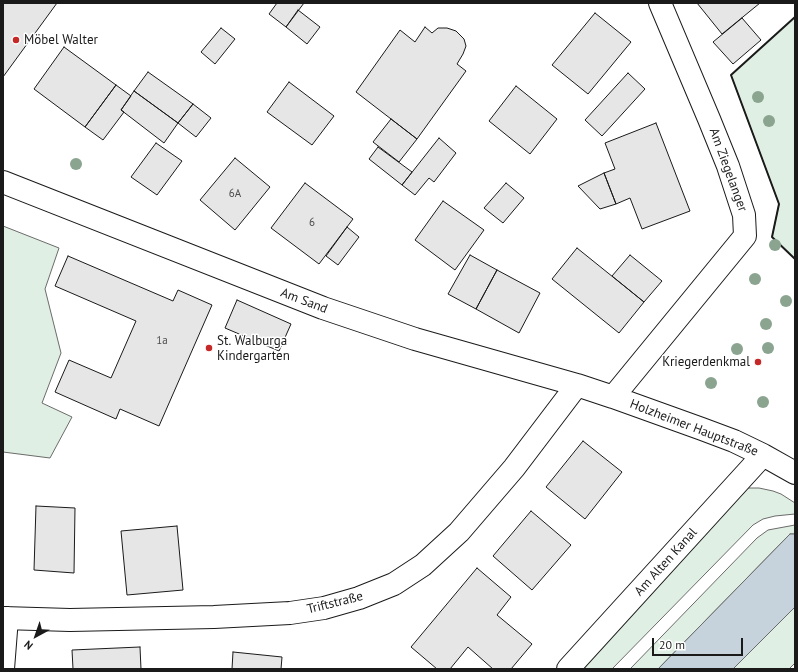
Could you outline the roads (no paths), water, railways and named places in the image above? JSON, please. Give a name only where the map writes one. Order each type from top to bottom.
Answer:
[{"type":"street","name":"Am Ziegelanger","points":[[613,397],[745,236],[744,215],[728,166],[710,119],[660,3]]},
{"type":"street","name":"Am Sand","points":[[3,182],[323,308],[415,339],[577,385],[613,397]]},
{"type":"street","name":"Triftstraße","points":[[5,618],[77,620],[214,617],[290,613],[331,606],[359,598],[394,584],[422,565],[459,532],[514,468],[577,385]]},
{"type":"street","name":"Holzheimer Hauptstraße","points":[[613,397],[734,442],[763,455],[795,473]]},
{"type":"street","name":"Am Alten Kanal","points":[[568,669],[763,455]]},
{"type":"street","points":[[3,669],[5,618]]},
{"type":"place","name":"Möbel Walter","points":[[16,40]]},
{"type":"place","name":"St. Walburga Kindergarten","points":[[209,348]]},
{"type":"place","name":"Kriegerdenkmal","points":[[758,362]]}]
